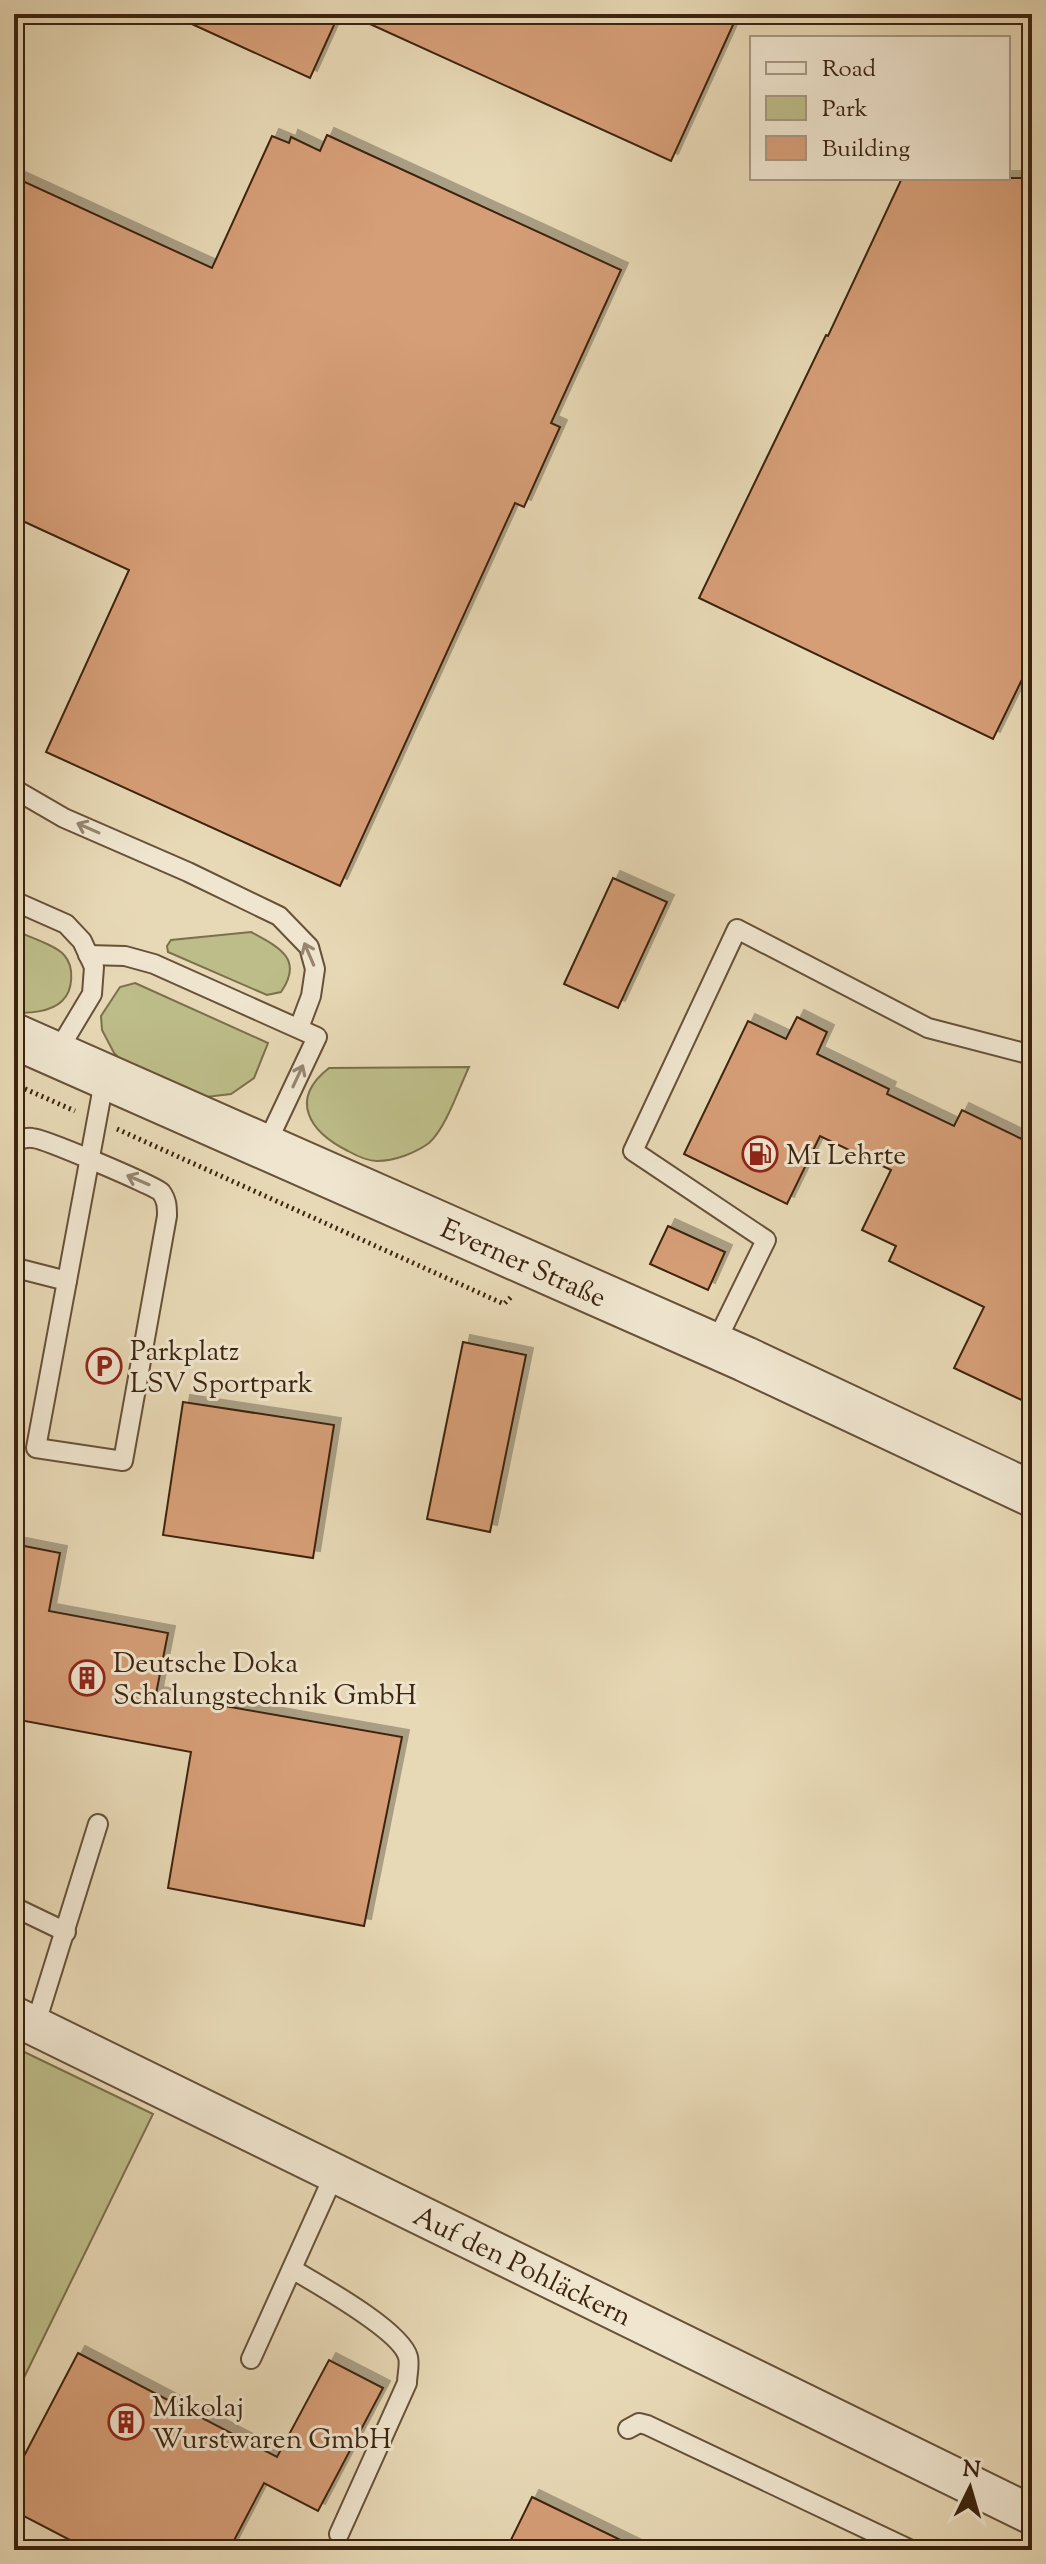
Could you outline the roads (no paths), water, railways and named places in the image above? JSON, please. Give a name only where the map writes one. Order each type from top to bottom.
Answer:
[{"type":"street","name":"Everner Straße","points":[[14,1036],[714,1346],[1032,1494]]},
{"type":"street","name":"Auf den Pohläckern","points":[[24,2021],[1032,2515]]},
{"type":"lane","points":[[14,789],[64,818],[279,916],[309,947],[315,969],[311,996],[299,1028]]},
{"type":"lane","points":[[14,901],[66,924],[82,941],[94,967],[92,994],[56,1054]]},
{"type":"lane","points":[[714,1346],[766,1240],[633,1151],[737,929],[928,1028],[1032,1055]]},
{"type":"lane","points":[[88,955],[125,956],[154,964],[317,1037],[265,1147]]},
{"type":"lane","points":[[14,1142],[31,1138],[50,1142],[89,1161],[144,1181],[160,1190],[166,1202],[167,1216],[123,1461],[36,1448],[89,1161],[105,1076]]},
{"type":"lane","points":[[14,1265],[67,1281]]},
{"type":"lane","points":[[24,2021],[66,1932],[98,1824]]},
{"type":"lane","points":[[14,1907],[66,1932]]},
{"type":"lane","points":[[251,2359],[335,2173]]},
{"type":"lane","points":[[292,2269],[346,2300],[396,2340],[408,2357],[407,2383],[339,2534]]},
{"type":"lane","points":[[628,2429],[639,2423],[647,2425],[911,2550]]},
{"type":"place","name":"M1 Lehrte","points":[[760,1154]]},
{"type":"place","name":"Parkplatz LSV Sportpark","points":[[104,1366]]},
{"type":"place","name":"Deutsche Doka Schalungstechnik GmbH","points":[[87,1678]]},
{"type":"place","name":"Mikolaj Wurstwaren GmbH","points":[[126,2422]]}]
